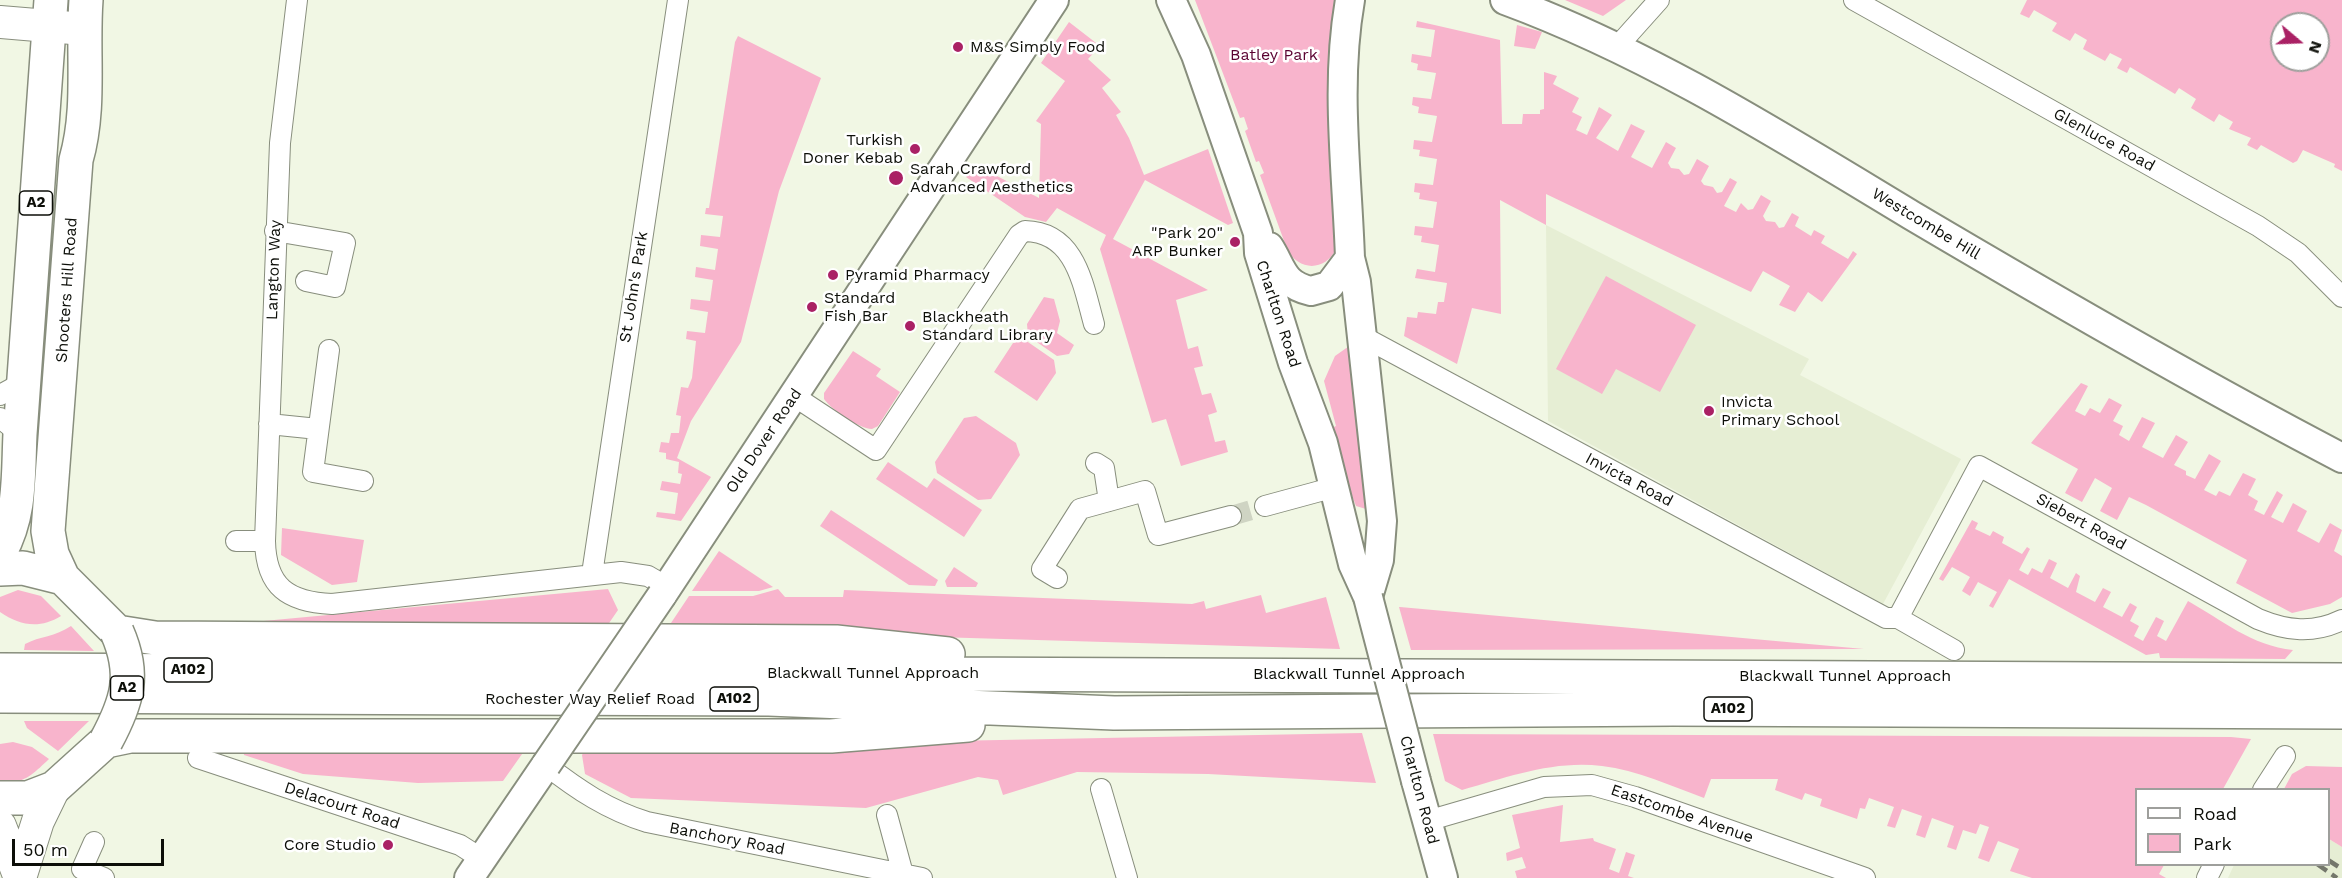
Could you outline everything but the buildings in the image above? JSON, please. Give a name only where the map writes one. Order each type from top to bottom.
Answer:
[{"type":"highway","name":"Shooters Hill Road","points":[[50,13],[10,426],[34,504],[48,531],[52,554],[63,578]]},
{"type":"highway","name":"Shooters Hill Road","points":[[0,552],[12,529],[34,504],[76,160],[83,124],[87,64],[85,14]]},
{"type":"highway","points":[[0,569],[23,568],[63,578]]},
{"type":"highway","name":"A2","points":[[0,798],[28,798],[54,788],[106,741],[126,698],[128,668],[117,632],[63,578]]},
{"type":"highway","points":[[117,632],[172,638],[836,642],[1114,674]]},
{"type":"highway","name":"Blackwall Tunnel Approach","points":[[0,670],[2342,680]]},
{"type":"highway","name":"Rochester Way Relief Road","points":[[0,696],[769,699],[1114,713]]},
{"type":"highway","name":"Blackwall Tunnel Approach","points":[[1114,713],[1673,709],[2342,712]]},
{"type":"highway","points":[[106,741],[130,736],[167,734],[831,736],[1114,713]]},
{"type":"main road","name":"Old Dover Road","points":[[476,868],[549,776],[665,591],[1054,0]]},
{"type":"main road","name":"Charlton Road","points":[[1171,0],[1196,55],[1258,233],[1259,253],[1293,363],[1323,443],[1353,564],[1368,597],[1443,878]]},
{"type":"main road","points":[[1350,0],[1343,34],[1341,81],[1350,258],[1356,282],[1360,341],[1382,521],[1379,560],[1368,597]]},
{"type":"main road","name":"Westcombe Hill","points":[[1505,0],[1570,25],[1619,48],[1742,115],[2002,269],[2342,458]]},
{"type":"main road","points":[[0,22],[50,13],[85,14]]},
{"type":"main road","points":[[1258,233],[1271,249],[1284,275],[1304,290],[1318,291],[1329,286],[1350,258]]},
{"type":"main road","points":[[1343,520],[1362,526],[1382,521]]},
{"type":"main road","points":[[20,878],[38,821],[54,788]]},
{"type":"main road","points":[[0,826],[20,878]]},
{"type":"street","name":"Langton Way","points":[[297,0],[284,100],[275,231],[265,541],[266,561],[272,577],[284,591],[314,603],[353,602],[592,574],[642,574],[665,591]]},
{"type":"street","name":"St John's Park","points":[[592,574],[678,0]]},
{"type":"street","points":[[1619,48],[1659,0]]},
{"type":"street","name":"Glenluce Road","points":[[1854,0],[2258,226],[2298,253],[2342,297]]},
{"type":"street","points":[[275,231],[345,243],[335,287],[306,281]]},
{"type":"street","points":[[794,396],[876,450],[1018,235],[1025,231],[1052,238],[1068,251],[1080,274],[1094,324]]},
{"type":"street","name":"Invicta Road","points":[[1360,341],[1371,341],[1886,618],[1898,618],[1954,650]]},
{"type":"street","points":[[329,350],[313,472],[363,481]]},
{"type":"street","points":[[270,424],[318,429]]},
{"type":"street","points":[[1096,463],[1104,468],[1109,501]]},
{"type":"street","name":"Siebert Road","points":[[1898,618],[1979,466],[2258,619],[2292,630],[2310,630],[2342,620]]},
{"type":"street","points":[[1265,506],[1335,487]]},
{"type":"street","points":[[1057,578],[1042,569],[1080,509],[1145,491],[1158,535],[1231,516]]},
{"type":"street","points":[[236,541],[265,541]]},
{"type":"street","points":[[2264,788],[2285,756]]},
{"type":"street","name":"Delacourt Road","points":[[198,758],[460,844],[476,868]]},
{"type":"street","name":"Banchory Road","points":[[549,776],[604,806],[647,822],[913,876]]},
{"type":"street","name":"Eastcombe Avenue","points":[[1427,821],[1544,787],[1592,785],[1635,796],[1865,878]]},
{"type":"street","points":[[1101,789],[1127,878]]},
{"type":"street","points":[[887,815],[913,876]]},
{"type":"street","points":[[94,842],[82,869],[104,878]]},
{"type":"shaded area","name":"Invicta Primary School","points":[[1546,225],[1809,359],[1800,375],[1961,459],[1883,604],[1548,421]]},
{"type":"shaded area","points":[[2330,840],[2342,847],[2342,878],[2228,878],[2234,866],[2330,866]]},
{"type":"green space","name":"Batley Park","points":[[1195,0],[1334,0],[1329,56],[1336,249],[1331,257],[1319,265],[1304,265],[1298,262],[1287,249],[1260,175],[1264,173],[1259,161],[1256,162],[1245,131],[1248,129],[1244,117],[1240,118]]},
{"type":"green space","points":[[1565,0],[1626,0],[1603,16]]},
{"type":"green space","points":[[2027,0],[2342,0],[2342,171],[2334,167],[2335,164],[2303,150],[2297,161],[2293,163],[2261,145],[2257,150],[2247,145],[2251,138],[2229,129],[2233,122],[2219,114],[2214,122],[2191,108],[2196,99],[2179,88],[2175,94],[2130,67],[2127,73],[2117,68],[2122,59],[2110,53],[2105,61],[2083,49],[2087,40],[2075,33],[2070,41],[2052,31],[2057,23],[2034,10],[2029,18],[2020,14]]},
{"type":"green space","points":[[1417,21],[1500,40],[1502,124],[1522,124],[1523,114],[1540,114],[1540,110],[1544,109],[1544,72],[1557,76],[1553,84],[1579,98],[1572,112],[1582,117],[1576,130],[1587,135],[1599,107],[1612,115],[1596,138],[1618,151],[1631,124],[1645,131],[1631,157],[1652,168],[1666,142],[1676,148],[1668,163],[1671,168],[1679,169],[1684,175],[1689,174],[1697,159],[1709,166],[1701,181],[1704,185],[1713,187],[1717,193],[1722,192],[1730,178],[1737,182],[1724,206],[1736,212],[1741,203],[1748,210],[1753,209],[1761,195],[1771,201],[1763,216],[1766,221],[1775,222],[1779,228],[1784,227],[1792,213],[1799,217],[1795,226],[1811,236],[1814,230],[1825,236],[1821,243],[1848,259],[1853,251],[1857,254],[1822,302],[1808,292],[1795,312],[1779,305],[1790,286],[1763,271],[1751,292],[1546,194],[1546,225],[1500,200],[1501,314],[1472,308],[1457,364],[1404,336],[1407,317],[1417,318],[1418,312],[1436,314],[1438,302],[1444,302],[1447,283],[1415,278],[1417,269],[1435,272],[1439,245],[1421,242],[1422,236],[1414,235],[1415,226],[1433,228],[1437,202],[1419,199],[1420,193],[1414,192],[1415,183],[1433,185],[1437,159],[1419,156],[1420,150],[1413,149],[1414,140],[1432,142],[1437,116],[1418,113],[1419,107],[1412,105],[1413,97],[1431,99],[1436,73],[1417,70],[1418,64],[1411,62],[1412,54],[1431,57],[1435,30],[1416,27]]},
{"type":"green space","points":[[1069,22],[1100,46],[1088,59],[1111,80],[1102,88],[1121,112],[1116,115],[1129,138],[1144,175],[1208,149],[1233,223],[1228,225],[1145,180],[1113,239],[1208,290],[1176,300],[1188,349],[1198,346],[1203,366],[1194,368],[1202,395],[1211,393],[1217,412],[1208,415],[1215,442],[1225,440],[1228,452],[1181,466],[1166,419],[1152,423],[1100,249],[1106,235],[1057,208],[1046,222],[1025,217],[966,177],[974,164],[1039,198],[1041,124],[1036,121],[1065,81],[1041,63]]},
{"type":"green space","points":[[1517,25],[1542,32],[1535,49],[1514,46]]},
{"type":"green space","points":[[738,36],[821,78],[779,191],[741,342],[691,421],[677,458],[711,477],[681,521],[656,517],[657,512],[675,514],[678,493],[660,490],[662,481],[680,484],[682,474],[678,473],[679,462],[666,459],[666,453],[659,452],[661,442],[669,443],[671,433],[679,433],[681,416],[676,415],[681,387],[688,388],[692,378],[696,341],[686,339],[687,331],[705,333],[708,312],[690,309],[691,299],[710,301],[713,280],[695,277],[696,267],[715,270],[718,249],[700,246],[701,235],[720,237],[723,216],[705,214],[706,208],[709,208],[735,42]]},
{"type":"green space","points":[[1606,276],[1696,325],[1660,392],[1616,369],[1602,394],[1556,369]]},
{"type":"green space","points":[[1044,297],[1054,299],[1060,321],[1057,333],[1074,345],[1069,354],[1057,356],[1028,336],[1027,324]]},
{"type":"green space","points":[[1025,340],[1054,360],[1056,373],[1037,401],[994,372],[1013,343]]},
{"type":"green space","points":[[1352,344],[1369,507],[1366,509],[1356,506],[1327,430],[1336,426],[1324,381],[1335,356]]},
{"type":"green space","points":[[853,351],[881,369],[876,376],[900,392],[878,426],[872,429],[860,426],[846,418],[824,399],[824,393]]},
{"type":"green space","points":[[2081,383],[2088,386],[2075,411],[2085,416],[2090,408],[2100,413],[2109,398],[2122,405],[2113,421],[2123,426],[2119,435],[2129,441],[2142,417],[2155,423],[2142,447],[2163,458],[2176,435],[2188,442],[2174,465],[2186,471],[2186,475],[2195,479],[2209,454],[2221,461],[2204,490],[2216,496],[2219,491],[2230,496],[2243,473],[2256,479],[2248,495],[2258,501],[2254,510],[2264,515],[2277,491],[2283,495],[2271,517],[2283,523],[2293,503],[2307,511],[2297,531],[2319,543],[2330,523],[2342,530],[2334,551],[2342,556],[2342,597],[2330,604],[2292,613],[2236,583],[2247,560],[2146,505],[2129,497],[2117,520],[2100,511],[2112,488],[2095,478],[2082,502],[2065,493],[2078,469],[2031,443]]},
{"type":"green space","points":[[976,416],[1016,443],[1020,455],[991,499],[978,500],[937,473],[935,462],[964,418]]},
{"type":"green space","points":[[888,462],[927,488],[934,478],[982,510],[964,537],[876,479]]},
{"type":"green space","points":[[831,510],[938,580],[935,586],[909,585],[820,526]]},
{"type":"green space","points":[[1972,520],[1978,523],[1975,529],[1990,536],[1993,531],[2004,537],[2002,543],[2022,554],[2027,547],[2030,549],[2019,570],[2028,575],[2032,568],[2042,573],[2049,559],[2057,563],[2050,578],[2068,588],[2076,573],[2080,576],[2076,592],[2095,602],[2103,588],[2111,592],[2103,607],[2122,617],[2130,603],[2137,607],[2130,621],[2139,626],[2134,636],[2143,641],[2156,617],[2164,621],[2157,636],[2166,641],[2188,601],[2251,638],[2278,648],[2293,650],[2285,659],[2160,658],[2159,653],[2146,655],[2009,579],[1993,608],[1989,606],[1997,592],[1978,582],[1970,596],[1962,591],[1970,577],[1952,567],[1943,581],[1939,579]]},
{"type":"green space","points":[[282,528],[364,540],[357,582],[332,585],[281,555]]},
{"type":"green space","points":[[719,551],[773,587],[759,591],[692,591]]},
{"type":"green space","points":[[954,567],[978,583],[976,587],[947,587],[945,581]]},
{"type":"green space","points":[[608,589],[618,610],[605,629],[188,628]]},
{"type":"green space","points":[[778,589],[785,597],[843,597],[844,590],[1192,604],[1204,601],[1206,609],[1261,595],[1266,613],[1326,597],[1340,649],[667,629],[689,596],[753,596]]},
{"type":"green space","points":[[18,590],[41,596],[61,616],[45,623],[30,624],[15,620],[0,612],[0,597]]},
{"type":"green space","points":[[1400,607],[1864,649],[1411,650]]},
{"type":"green space","points":[[71,626],[94,651],[24,650],[25,644]]},
{"type":"green space","points":[[24,721],[89,721],[58,751],[27,728]]},
{"type":"green space","points":[[1362,733],[1376,783],[1208,774],[1077,772],[1003,795],[998,780],[978,777],[866,808],[631,798],[585,774],[582,755],[586,748]]},
{"type":"green space","points":[[1433,734],[2231,737],[2251,739],[2224,788],[2135,788],[2135,866],[2163,866],[2159,874],[2166,878],[2032,878],[2010,871],[2019,849],[1998,841],[1989,862],[1978,858],[1989,827],[1980,824],[1976,834],[1963,830],[1956,850],[1947,847],[1954,826],[1932,818],[1925,838],[1916,835],[1922,816],[1902,809],[1895,828],[1887,826],[1894,807],[1869,798],[1865,809],[1860,808],[1857,819],[1820,806],[1822,799],[1805,793],[1802,800],[1775,790],[1778,779],[1711,779],[1704,798],[1654,779],[1602,766],[1566,765],[1531,771],[1462,790],[1445,781]]},
{"type":"green space","points":[[13,742],[32,747],[49,759],[33,774],[15,782],[8,782],[0,780],[0,744]]},
{"type":"green space","points":[[243,745],[527,747],[503,781],[418,783],[303,774],[244,755]]},
{"type":"green space","points":[[2306,766],[2342,767],[2342,847],[2330,840],[2330,788],[2285,788],[2292,774]]},
{"type":"green space","points":[[1563,805],[1560,842],[1593,838],[1594,841],[1616,849],[1609,869],[1619,873],[1626,852],[1635,855],[1628,876],[1634,878],[1517,878],[1515,871],[1526,868],[1522,857],[1507,861],[1506,853],[1520,848],[1512,815]]},
{"type":"tunnel","points":[[1231,516],[1265,506]]},
{"type":"railway","points":[[2330,861],[2342,869]]},
{"type":"railway","points":[[2320,866],[2337,878]]},
{"type":"place","name":"M&S Simply Food","points":[[958,47]]},
{"type":"place","name":"Turkish Doner Kebab","points":[[915,149]]},
{"type":"place","name":"Sarah Crawford Advanced Aesthetics","points":[[896,178]]},
{"type":"place","name":"\"Park 20\" ARP Bunker","points":[[1235,242]]},
{"type":"place","name":"Pyramid Pharmacy","points":[[833,275]]},
{"type":"place","name":"Standard Fish Bar","points":[[812,307]]},
{"type":"place","name":"Blackheath Standard Library","points":[[910,326]]},
{"type":"place","name":"Invicta Primary School","points":[[1709,411]]},
{"type":"place","name":"Core Studio","points":[[388,845]]}]
